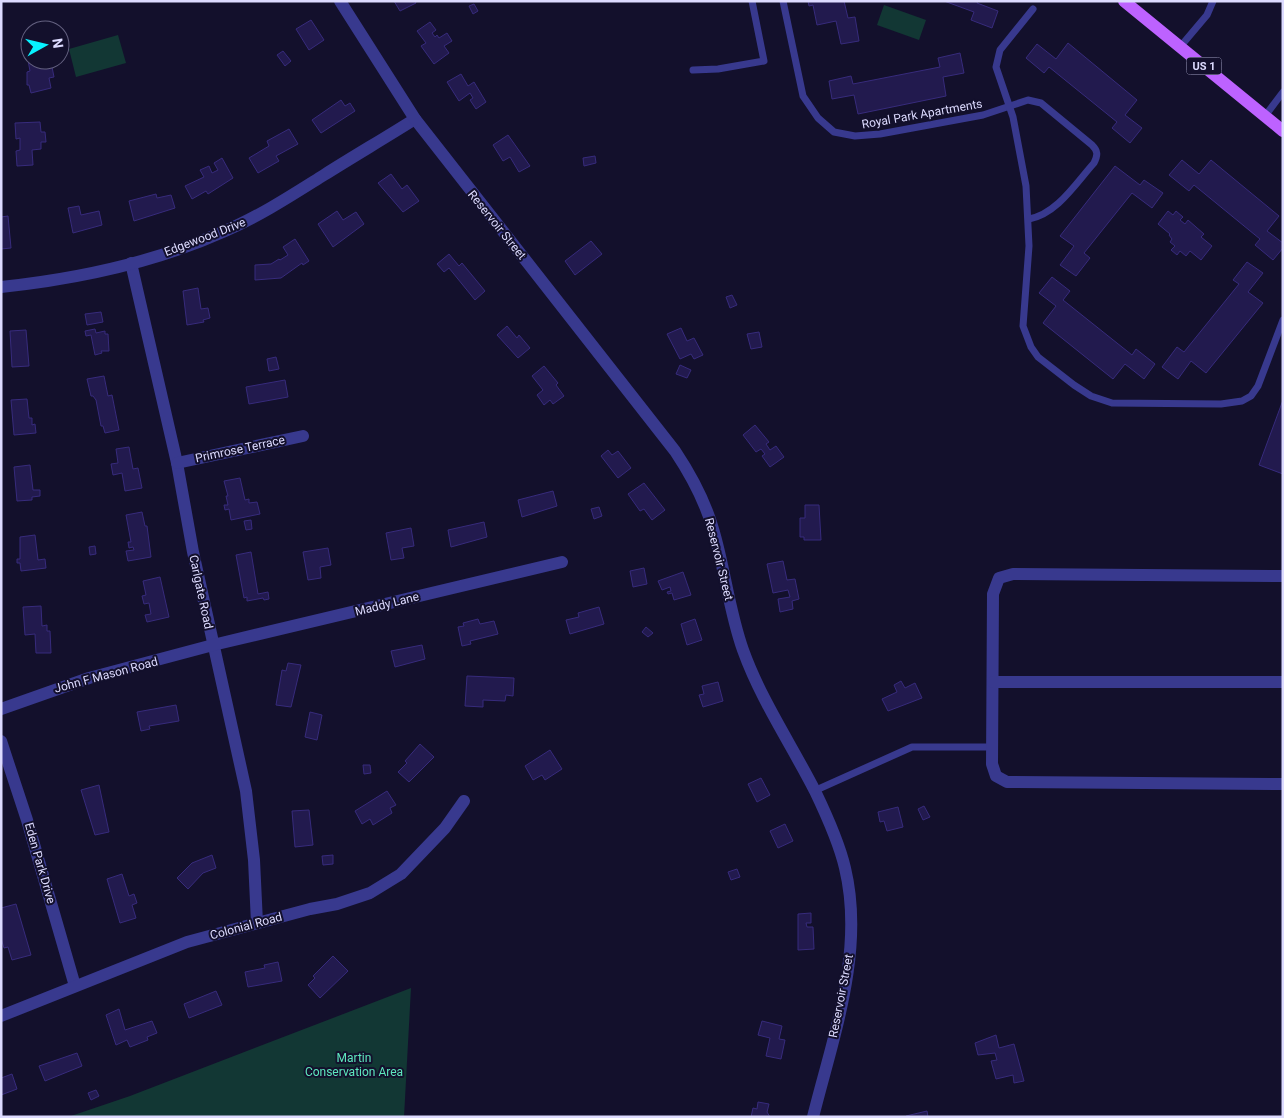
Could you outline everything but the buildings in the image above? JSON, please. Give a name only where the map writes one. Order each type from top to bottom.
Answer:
[{"type":"main road","name":"US 1","points":[[1124,1],[1281,127]]},
{"type":"street","name":"Reservoir Street","points":[[340,1],[414,119],[637,401],[686,468],[706,507],[713,529],[731,610],[752,675],[814,791],[837,840],[844,864],[851,906],[851,929],[846,980],[813,1117]]},
{"type":"street","name":"Edgewood Drive","points":[[1,287],[61,279],[130,263],[191,244],[250,219],[414,119]]},
{"type":"street","name":"Carlgate Road","points":[[130,263],[177,463],[213,646],[246,791],[255,869],[257,923]]},
{"type":"street","name":"Primrose Terrace","points":[[177,463],[303,436]]},
{"type":"street","name":"Maddy Lane","points":[[213,646],[562,562]]},
{"type":"street","points":[[1283,576],[1006,575],[999,578],[993,594],[991,746],[994,773],[999,779],[1008,782],[1283,784]]},
{"type":"street","name":"John F Mason Road","points":[[1,709],[89,678],[213,646]]},
{"type":"street","points":[[993,682],[1283,682]]},
{"type":"street","name":"Eden Park Drive","points":[[1,741],[30,828],[75,986]]},
{"type":"street","name":"Colonial Road","points":[[1,1016],[187,942],[337,904],[370,893],[401,874],[445,828],[464,801]]},
{"type":"lane","points":[[693,70],[718,69],[764,61],[752,1]]},
{"type":"lane","name":"Royal Park Apartments","points":[[783,1],[803,96],[818,118],[834,132],[856,136],[880,134],[983,116],[1028,100],[1036,101],[1097,150],[1097,157],[1094,163],[1054,207],[1039,218],[1029,220]]},
{"type":"lane","points":[[1180,47],[1207,15],[1214,1]]},
{"type":"lane","points":[[1034,9],[1007,40],[996,59],[998,75],[1009,106],[1020,153],[1029,220],[1028,266],[1022,313],[1026,337],[1038,357],[1091,396],[1112,403],[1207,405],[1242,401],[1251,396],[1258,386],[1283,320]]},
{"type":"lane","points":[[1265,116],[1283,92]]},
{"type":"lane","points":[[814,791],[912,747],[991,746]]},
{"type":"green space","points":[[884,5],[926,20],[919,40],[877,25]]},
{"type":"green space","points":[[118,35],[126,63],[76,77],[70,49]]},
{"type":"green space","name":"Martin Conservation Area","points":[[411,988],[404,1117],[68,1117],[130,1096]]}]
